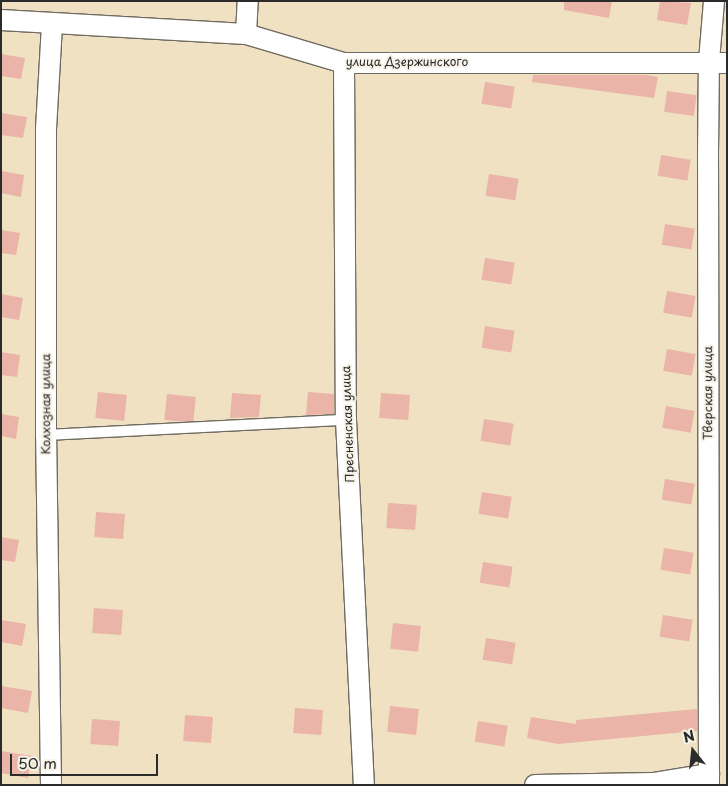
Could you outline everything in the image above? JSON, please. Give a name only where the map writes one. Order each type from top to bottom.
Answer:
[{"type":"street","points":[[246,34],[248,1]]},
{"type":"street","name":"Тверская улица","points":[[709,780],[718,739],[718,62],[714,1]]},
{"type":"street","name":"улица Дзержинского","points":[[1,20],[246,34],[344,63],[718,62]]},
{"type":"street","name":"Колхозная улица","points":[[51,785],[46,435],[46,129],[52,24]]},
{"type":"street","name":"Пресненская улица","points":[[344,63],[346,420],[364,785]]},
{"type":"street","points":[[535,785],[709,780]]},
{"type":"lane","points":[[46,435],[346,420]]},
{"type":"building","points":[[564,1],[612,1],[609,18],[564,10]]},
{"type":"building","points":[[660,1],[691,3],[687,25],[657,20]]},
{"type":"building","points":[[1,54],[25,58],[21,79],[1,76]]},
{"type":"building","points":[[533,75],[646,75],[658,77],[654,98],[532,82]]},
{"type":"building","points":[[485,82],[515,87],[511,108],[482,104]]},
{"type":"building","points":[[667,91],[697,95],[694,116],[664,112]]},
{"type":"building","points":[[1,113],[27,117],[23,138],[1,135]]},
{"type":"building","points":[[661,155],[691,160],[687,180],[658,176]]},
{"type":"building","points":[[1,171],[24,175],[21,197],[1,193]]},
{"type":"building","points":[[489,174],[519,179],[515,200],[486,196]]},
{"type":"building","points":[[665,224],[695,229],[691,249],[662,245]]},
{"type":"building","points":[[1,230],[20,233],[16,255],[1,253]]},
{"type":"building","points":[[485,258],[515,263],[511,284],[482,280]]},
{"type":"building","points":[[667,291],[696,296],[692,318],[663,313]]},
{"type":"building","points":[[1,294],[23,298],[19,320],[1,317]]},
{"type":"building","points":[[485,326],[515,331],[511,352],[482,348]]},
{"type":"building","points":[[667,349],[696,354],[692,376],[663,371]]},
{"type":"building","points":[[1,352],[20,355],[17,377],[1,375]]},
{"type":"building","points":[[98,392],[127,395],[124,421],[95,418]]},
{"type":"building","points":[[308,392],[334,394],[334,414],[306,415]]},
{"type":"building","points":[[232,393],[261,395],[259,417],[230,418]]},
{"type":"building","points":[[381,393],[410,395],[408,420],[379,418]]},
{"type":"building","points":[[167,394],[196,397],[193,423],[164,420]]},
{"type":"building","points":[[666,406],[695,411],[691,433],[662,428]]},
{"type":"building","points":[[1,414],[19,417],[16,439],[1,436]]},
{"type":"building","points":[[484,419],[514,424],[510,445],[481,441]]},
{"type":"building","points":[[665,479],[695,484],[691,504],[662,500]]},
{"type":"building","points":[[482,492],[512,497],[508,518],[479,514]]},
{"type":"building","points":[[388,503],[417,505],[415,530],[386,528]]},
{"type":"building","points":[[96,512],[125,514],[123,539],[94,537]]},
{"type":"building","points":[[1,537],[19,540],[15,562],[1,560]]},
{"type":"building","points":[[664,548],[694,553],[690,574],[661,570]]},
{"type":"building","points":[[483,562],[513,567],[509,587],[480,583]]},
{"type":"building","points":[[94,608],[123,610],[121,635],[92,633]]},
{"type":"building","points":[[663,615],[693,620],[689,641],[660,637]]},
{"type":"building","points":[[1,620],[26,624],[22,646],[1,642]]},
{"type":"building","points":[[393,623],[421,626],[418,652],[390,649]]},
{"type":"building","points":[[486,638],[516,643],[512,664],[483,660]]},
{"type":"building","points":[[1,686],[32,691],[28,713],[1,708]]},
{"type":"building","points":[[390,706],[419,709],[416,735],[387,732]]},
{"type":"building","points":[[295,708],[323,710],[321,735],[293,733]]},
{"type":"building","points":[[697,709],[697,731],[558,744],[527,738],[531,717],[576,724],[576,720]]},
{"type":"building","points":[[185,715],[213,717],[211,743],[183,741]]},
{"type":"building","points":[[92,719],[120,721],[118,746],[90,744]]},
{"type":"building","points":[[478,721],[508,726],[504,746],[475,742]]},
{"type":"building","points":[[1,751],[32,756],[28,778],[1,773]]}]
